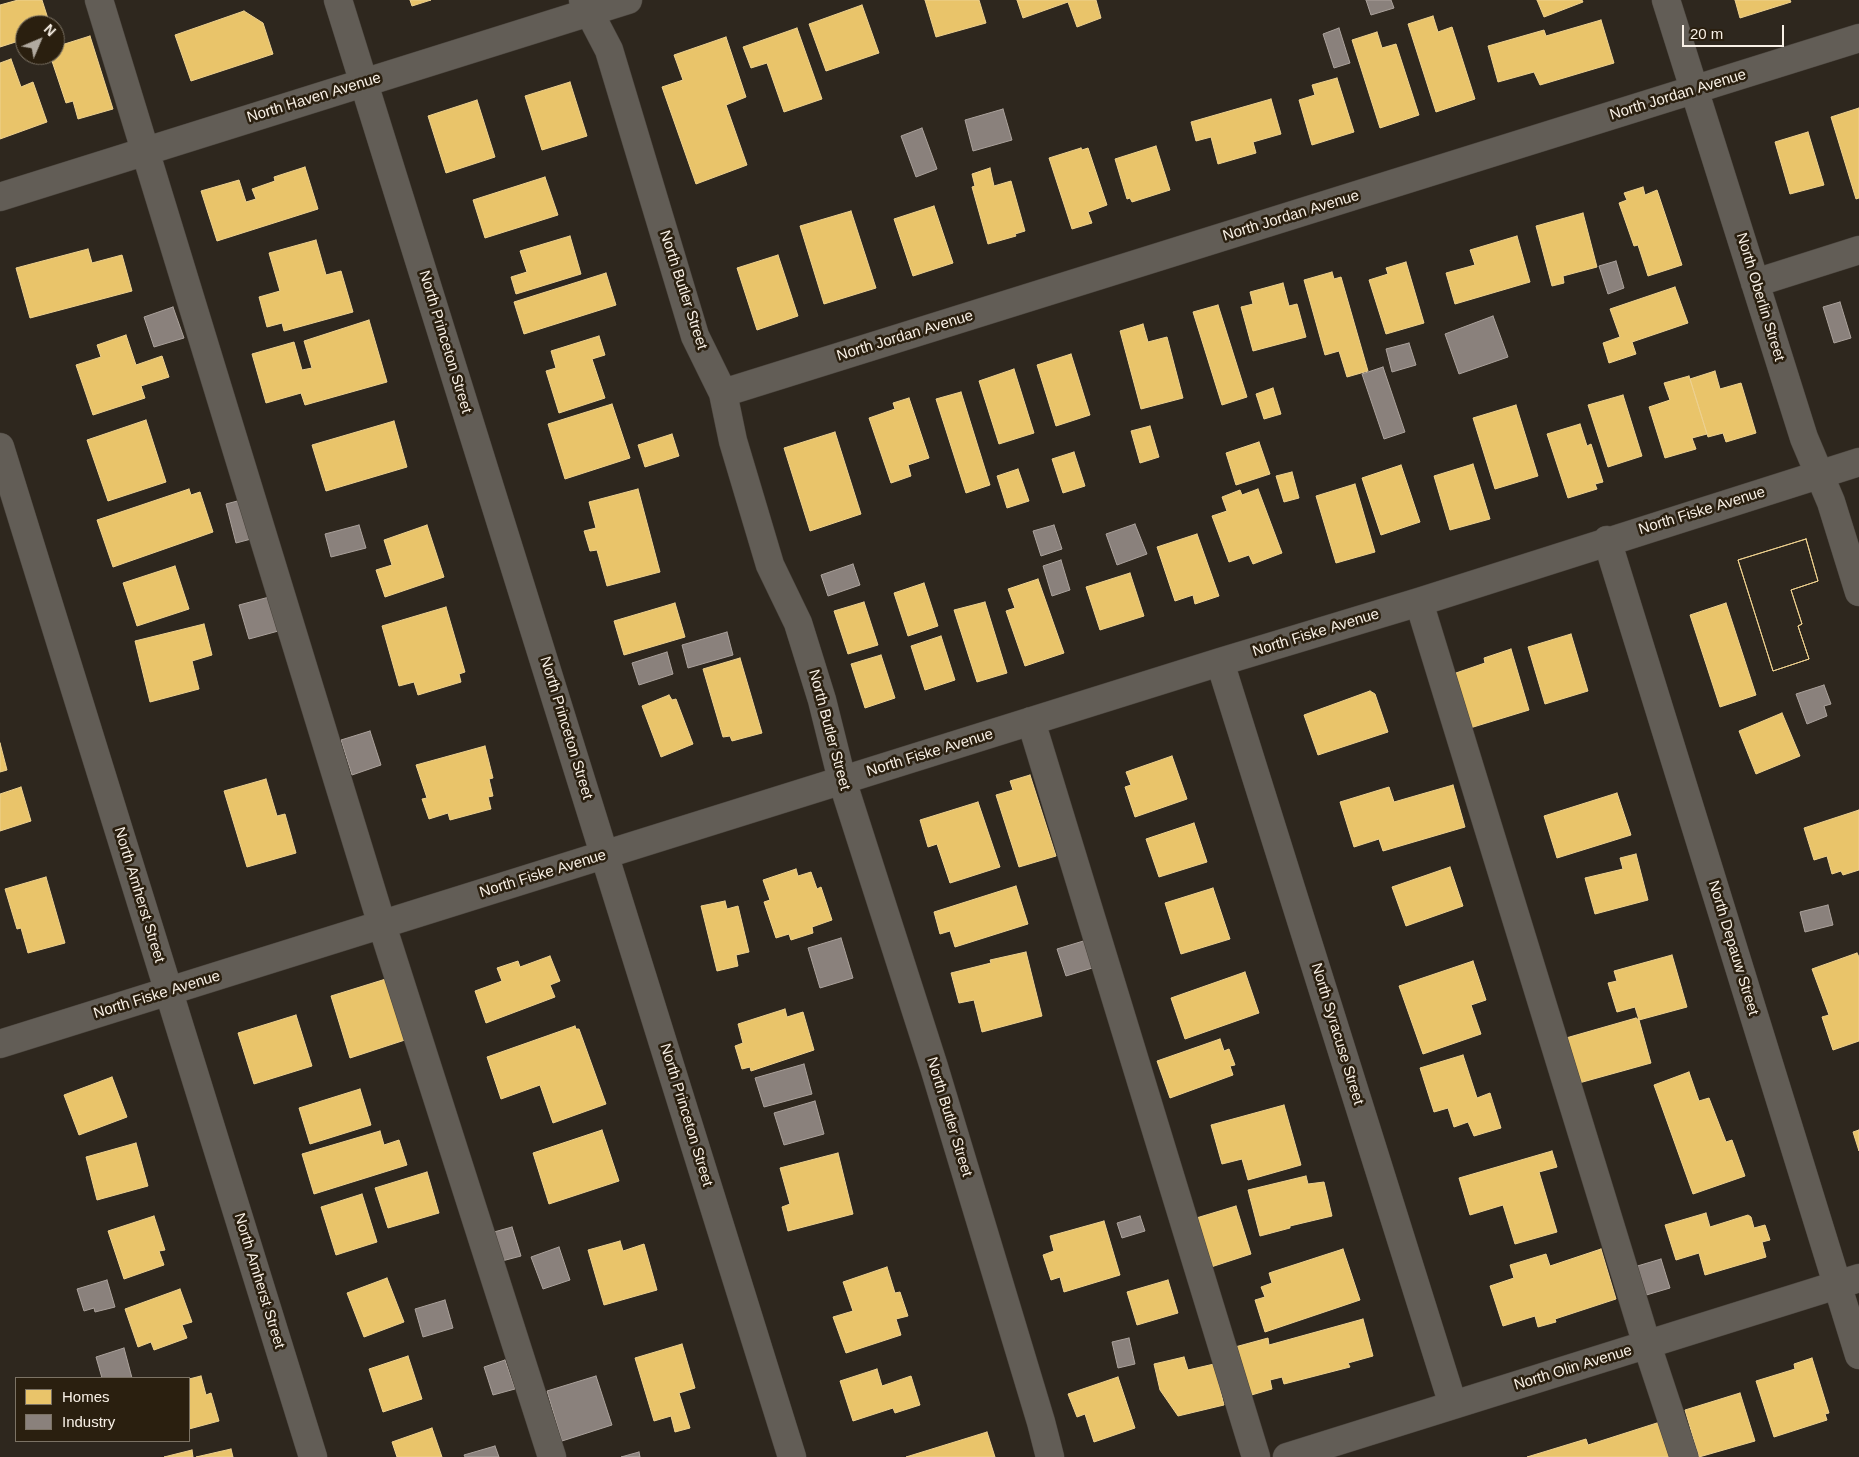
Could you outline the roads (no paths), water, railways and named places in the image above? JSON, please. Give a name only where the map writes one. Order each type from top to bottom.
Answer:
[{"type":"street","points":[[99,0],[382,925],[552,1457]]},
{"type":"street","name":"North Princeton Street","points":[[338,0],[792,1457]]},
{"type":"street","name":"North Haven Avenue","points":[[0,196],[364,83],[586,6],[628,0]]},
{"type":"street","name":"North Oberlin Street","points":[[1666,0],[1804,438],[1831,502],[1859,592]]},
{"type":"street","name":"North Butler Street","points":[[586,6],[609,50],[695,336],[723,393],[733,441],[770,565],[798,623],[822,700],[842,780],[937,1076],[1050,1457]]},
{"type":"street","name":"North Jordan Avenue","points":[[723,393],[1859,38]]},
{"type":"street","points":[[1756,283],[1859,250]]},
{"type":"street","name":"North Amherst Street","points":[[0,447],[313,1457]]},
{"type":"street","name":"North Fiske Avenue","points":[[0,1044],[1030,721],[1419,602],[1607,540],[1859,462]]},
{"type":"street","name":"North Depauw Street","points":[[1607,540],[1848,1281],[1859,1355]]},
{"type":"street","points":[[1419,602],[1646,1345],[1684,1457]]},
{"type":"street","name":"North Syracuse Street","points":[[1220,662],[1453,1405]]},
{"type":"street","points":[[1030,721],[1256,1457]]},
{"type":"street","name":"North Olin Avenue","points":[[1287,1457],[1848,1281]]}]
